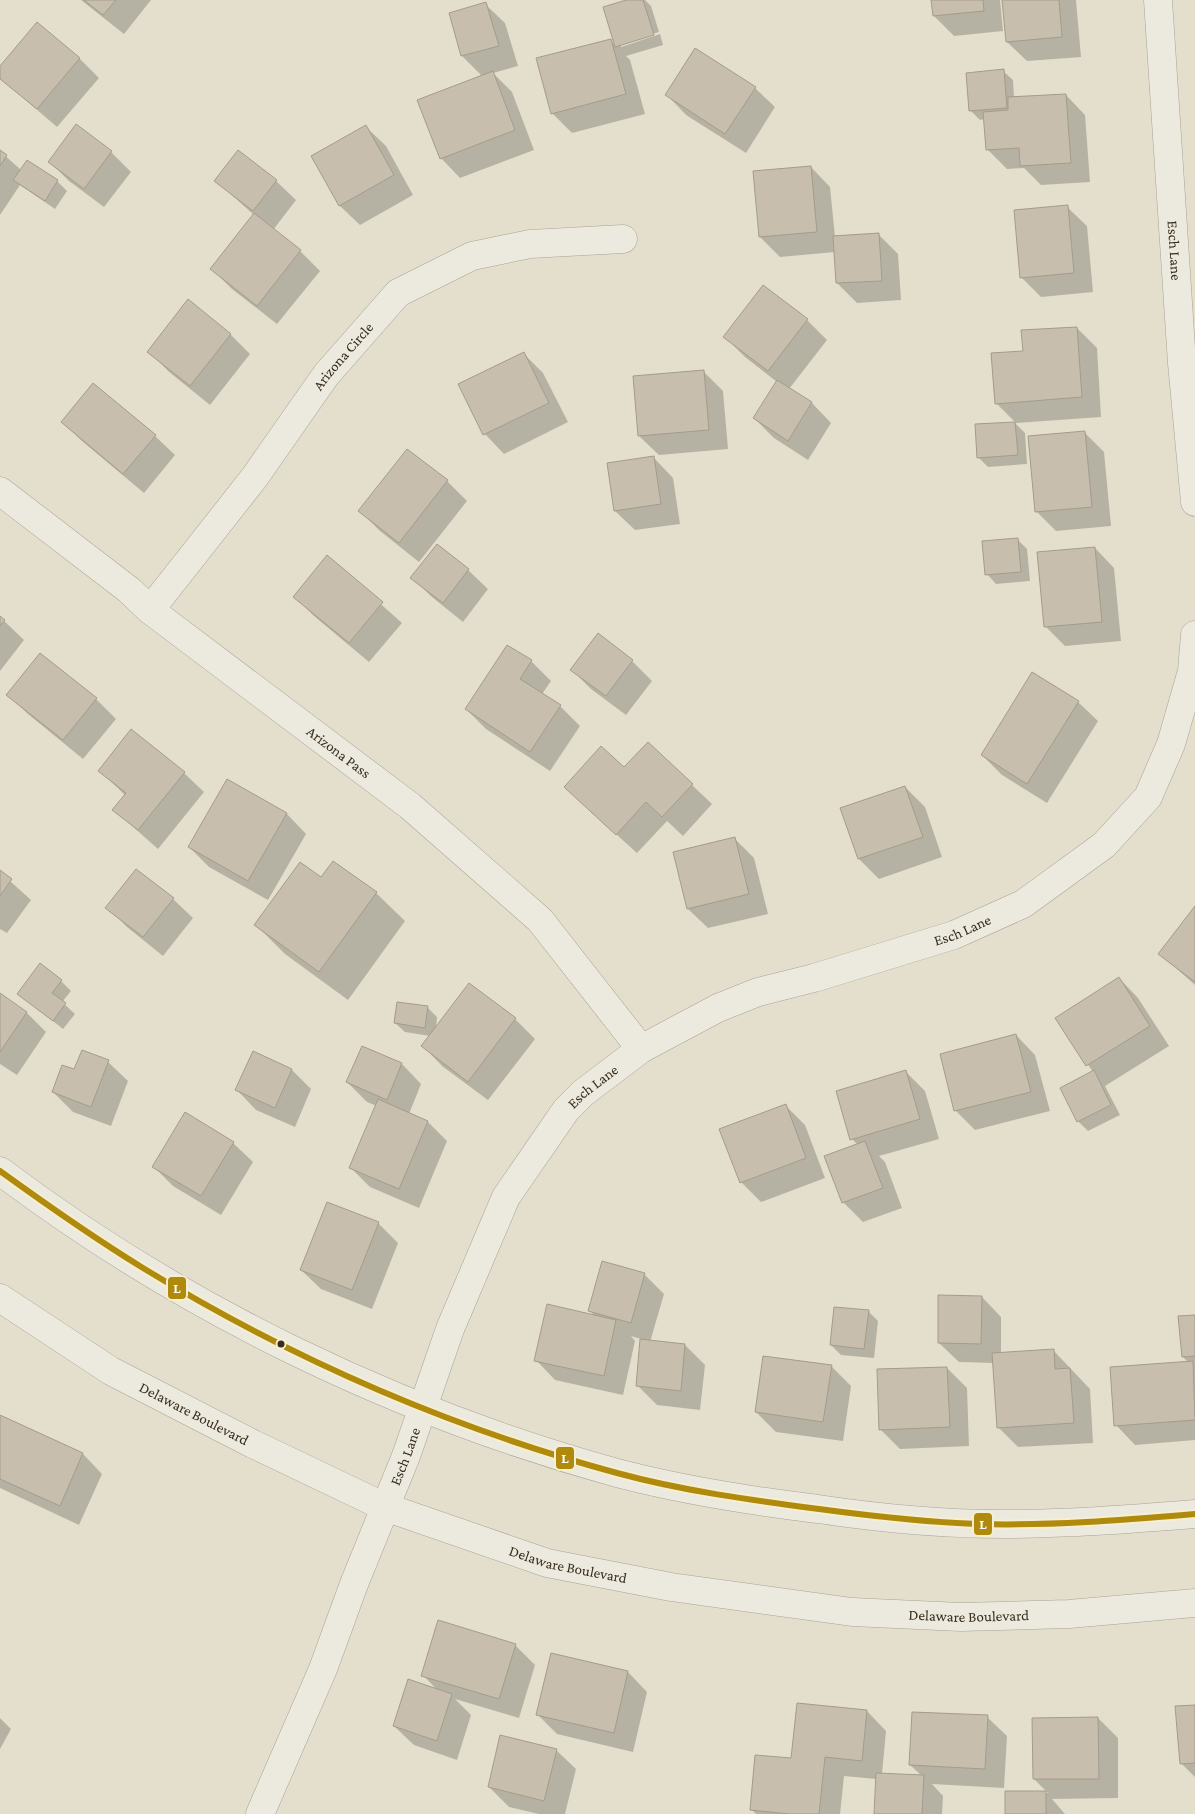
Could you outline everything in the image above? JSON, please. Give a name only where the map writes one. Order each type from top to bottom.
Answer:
[{"type":"street","name":"Esch Lane","points":[[1158,0],[1181,353],[1195,502]]},
{"type":"street","name":"Arizona Circle","points":[[150,610],[254,478],[326,375],[398,293],[472,256],[530,244],[623,239]]},
{"type":"street","name":"Arizona Pass","points":[[0,491],[129,590],[150,610],[410,806],[540,920],[641,1049]]},
{"type":"street","name":"Esch Lane","points":[[260,1814],[323,1669],[422,1408],[450,1328],[506,1197],[566,1110],[583,1093],[641,1049],[718,1008],[758,992],[814,978],[954,935],[1023,904],[1104,845],[1148,797],[1171,744],[1192,671],[1195,635]]},
{"type":"street","points":[[0,1171],[58,1214],[192,1297],[312,1359],[422,1408],[512,1442],[620,1473],[761,1502],[881,1518],[1003,1524],[1195,1514]]},
{"type":"street","name":"Delaware Boulevard","points":[[0,1298],[111,1371],[252,1444],[385,1507],[546,1563],[671,1587],[852,1612],[961,1617],[1069,1614],[1195,1603]]},
{"type":"building","points":[[84,0],[116,0],[103,15]]},
{"type":"building","points":[[626,0],[643,0],[654,35],[615,47],[603,7]]},
{"type":"building","points":[[931,0],[983,0],[984,11],[933,16]]},
{"type":"building","points":[[1002,0],[1059,0],[1062,37],[1006,42]]},
{"type":"building","points":[[486,2],[499,46],[461,56],[449,13]]},
{"type":"building","points":[[37,22],[80,58],[37,109],[0,79],[0,66]]},
{"type":"building","points":[[611,39],[626,94],[551,114],[536,58]]},
{"type":"building","points":[[695,48],[756,87],[725,134],[665,95]]},
{"type":"building","points":[[1004,69],[1007,108],[969,111],[966,73]]},
{"type":"building","points":[[493,71],[515,130],[440,159],[417,100]]},
{"type":"building","points":[[1066,94],[1071,163],[1020,166],[1019,148],[986,150],[983,112],[1008,110],[1008,97]]},
{"type":"building","points":[[76,124],[112,151],[84,189],[48,162]]},
{"type":"building","points":[[366,125],[394,175],[339,206],[311,156]]},
{"type":"building","points":[[0,150],[7,155],[0,166]]},
{"type":"building","points":[[238,150],[277,180],[253,211],[214,181]]},
{"type":"building","points":[[27,160],[58,180],[45,201],[13,180]]},
{"type":"building","points":[[811,166],[817,232],[759,237],[753,171]]},
{"type":"building","points":[[1068,205],[1074,273],[1020,278],[1014,210]]},
{"type":"building","points":[[254,213],[301,250],[257,306],[210,269]]},
{"type":"building","points":[[879,233],[882,281],[836,283],[833,236]]},
{"type":"building","points":[[763,285],[808,319],[768,371],[723,337]]},
{"type":"building","points":[[188,299],[231,334],[190,386],[147,352]]},
{"type":"building","points":[[1077,327],[1082,397],[995,404],[991,353],[1023,351],[1021,330]]},
{"type":"building","points":[[524,352],[549,403],[483,435],[458,384]]},
{"type":"building","points":[[704,370],[709,430],[638,436],[633,376]]},
{"type":"building","points":[[777,380],[812,402],[788,441],[753,418]]},
{"type":"building","points":[[93,383],[156,435],[123,474],[61,422]]},
{"type":"building","points":[[1015,422],[1018,455],[977,458],[975,424]]},
{"type":"building","points":[[1085,431],[1092,507],[1035,512],[1028,436]]},
{"type":"building","points":[[407,449],[448,480],[399,543],[358,511]]},
{"type":"building","points":[[654,456],[661,504],[614,511],[607,463]]},
{"type":"building","points":[[1018,538],[1021,572],[985,575],[982,541]]},
{"type":"building","points":[[437,544],[469,569],[443,603],[410,578]]},
{"type":"building","points":[[1095,547],[1102,622],[1044,627],[1037,552]]},
{"type":"building","points":[[327,555],[383,602],[349,643],[293,597]]},
{"type":"building","points":[[0,616],[5,620],[0,626]]},
{"type":"building","points":[[598,633],[633,660],[606,696],[570,670]]},
{"type":"building","points":[[507,645],[532,660],[520,679],[561,705],[530,752],[465,709]]},
{"type":"building","points":[[40,653],[97,698],[63,740],[6,695]]},
{"type":"building","points":[[1032,672],[1079,701],[1027,784],[981,755]]},
{"type":"building","points":[[131,729],[185,772],[138,830],[112,810],[126,793],[98,771]]},
{"type":"building","points":[[648,742],[693,784],[662,817],[646,802],[616,835],[564,787],[601,746],[624,767]]},
{"type":"building","points":[[227,779],[287,813],[248,881],[188,847]]},
{"type":"building","points":[[905,786],[923,837],[858,859],[840,808]]},
{"type":"building","points":[[735,837],[749,894],[687,909],[673,852]]},
{"type":"building","points":[[333,861],[377,892],[319,972],[254,925],[300,862],[321,877]]},
{"type":"building","points":[[136,869],[174,898],[143,937],[105,908]]},
{"type":"building","points":[[0,870],[12,879],[0,896]]},
{"type":"building","points":[[1195,906],[1195,982],[1158,954]]},
{"type":"building","points":[[40,963],[62,980],[52,993],[66,1003],[53,1021],[17,994]]},
{"type":"building","points":[[1119,977],[1150,1026],[1086,1066],[1055,1018]]},
{"type":"building","points":[[469,983],[516,1018],[468,1082],[421,1046]]},
{"type":"building","points":[[0,993],[27,1012],[0,1052]]},
{"type":"building","points":[[397,1002],[428,1006],[425,1028],[394,1023]]},
{"type":"building","points":[[1016,1034],[1031,1092],[954,1111],[940,1054]]},
{"type":"building","points":[[362,1046],[402,1063],[387,1100],[346,1082]]},
{"type":"building","points":[[82,1050],[109,1060],[91,1107],[52,1092],[62,1065],[74,1069]]},
{"type":"building","points":[[253,1051],[292,1069],[275,1108],[235,1090]]},
{"type":"building","points":[[906,1070],[920,1119],[850,1140],[836,1091]]},
{"type":"building","points":[[1094,1070],[1111,1105],[1077,1122],[1060,1088]]},
{"type":"building","points":[[378,1099],[428,1121],[399,1189],[349,1168]]},
{"type":"building","points":[[786,1104],[806,1158],[740,1183],[719,1129]]},
{"type":"building","points":[[185,1112],[234,1142],[201,1196],[152,1167]]},
{"type":"building","points":[[865,1141],[883,1188],[842,1203],[824,1156]]},
{"type":"building","points":[[327,1202],[379,1222],[352,1290],[300,1270]]},
{"type":"building","points":[[602,1261],[645,1273],[631,1323],[588,1311]]},
{"type":"building","points":[[938,1295],[982,1296],[981,1344],[938,1343]]},
{"type":"building","points":[[547,1304],[616,1320],[604,1376],[534,1361]]},
{"type":"building","points":[[834,1307],[869,1310],[864,1349],[830,1345]]},
{"type":"building","points":[[1195,1315],[1195,1356],[1182,1357],[1178,1316]]},
{"type":"building","points":[[640,1339],[685,1344],[681,1391],[636,1386]]},
{"type":"building","points":[[1054,1349],[1055,1369],[1070,1368],[1074,1423],[997,1428],[992,1353]]},
{"type":"building","points":[[763,1356],[832,1365],[823,1422],[755,1412]]},
{"type":"building","points":[[1193,1361],[1195,1420],[1114,1426],[1110,1367]]},
{"type":"building","points":[[947,1367],[950,1427],[879,1430],[877,1369]]},
{"type":"building","points":[[0,1415],[83,1453],[60,1506],[0,1479]]},
{"type":"building","points":[[438,1620],[516,1644],[499,1699],[421,1676]]},
{"type":"building","points":[[551,1653],[628,1671],[614,1733],[536,1715]]},
{"type":"building","points":[[408,1679],[452,1694],[437,1741],[393,1726]]},
{"type":"building","points":[[797,1703],[867,1710],[862,1761],[825,1757],[819,1814],[789,1814],[750,1810],[755,1755],[791,1758]]},
{"type":"building","points":[[1195,1705],[1195,1763],[1180,1764],[1175,1706]]},
{"type":"building","points":[[912,1712],[988,1715],[985,1769],[909,1765]]},
{"type":"building","points":[[1098,1717],[1099,1779],[1033,1779],[1032,1718]]},
{"type":"building","points":[[500,1735],[557,1749],[544,1801],[488,1787]]},
{"type":"building","points":[[876,1773],[924,1775],[922,1814],[874,1814]]},
{"type":"building","points":[[1005,1791],[1046,1791],[1046,1814],[1005,1814]]},
{"type":"transit line","name":"L","points":[[0,1171],[71,1221],[143,1268],[199,1301],[314,1361],[433,1412],[494,1435],[617,1473],[692,1490],[743,1498],[858,1514],[938,1522],[1032,1524],[1195,1514]]}]
